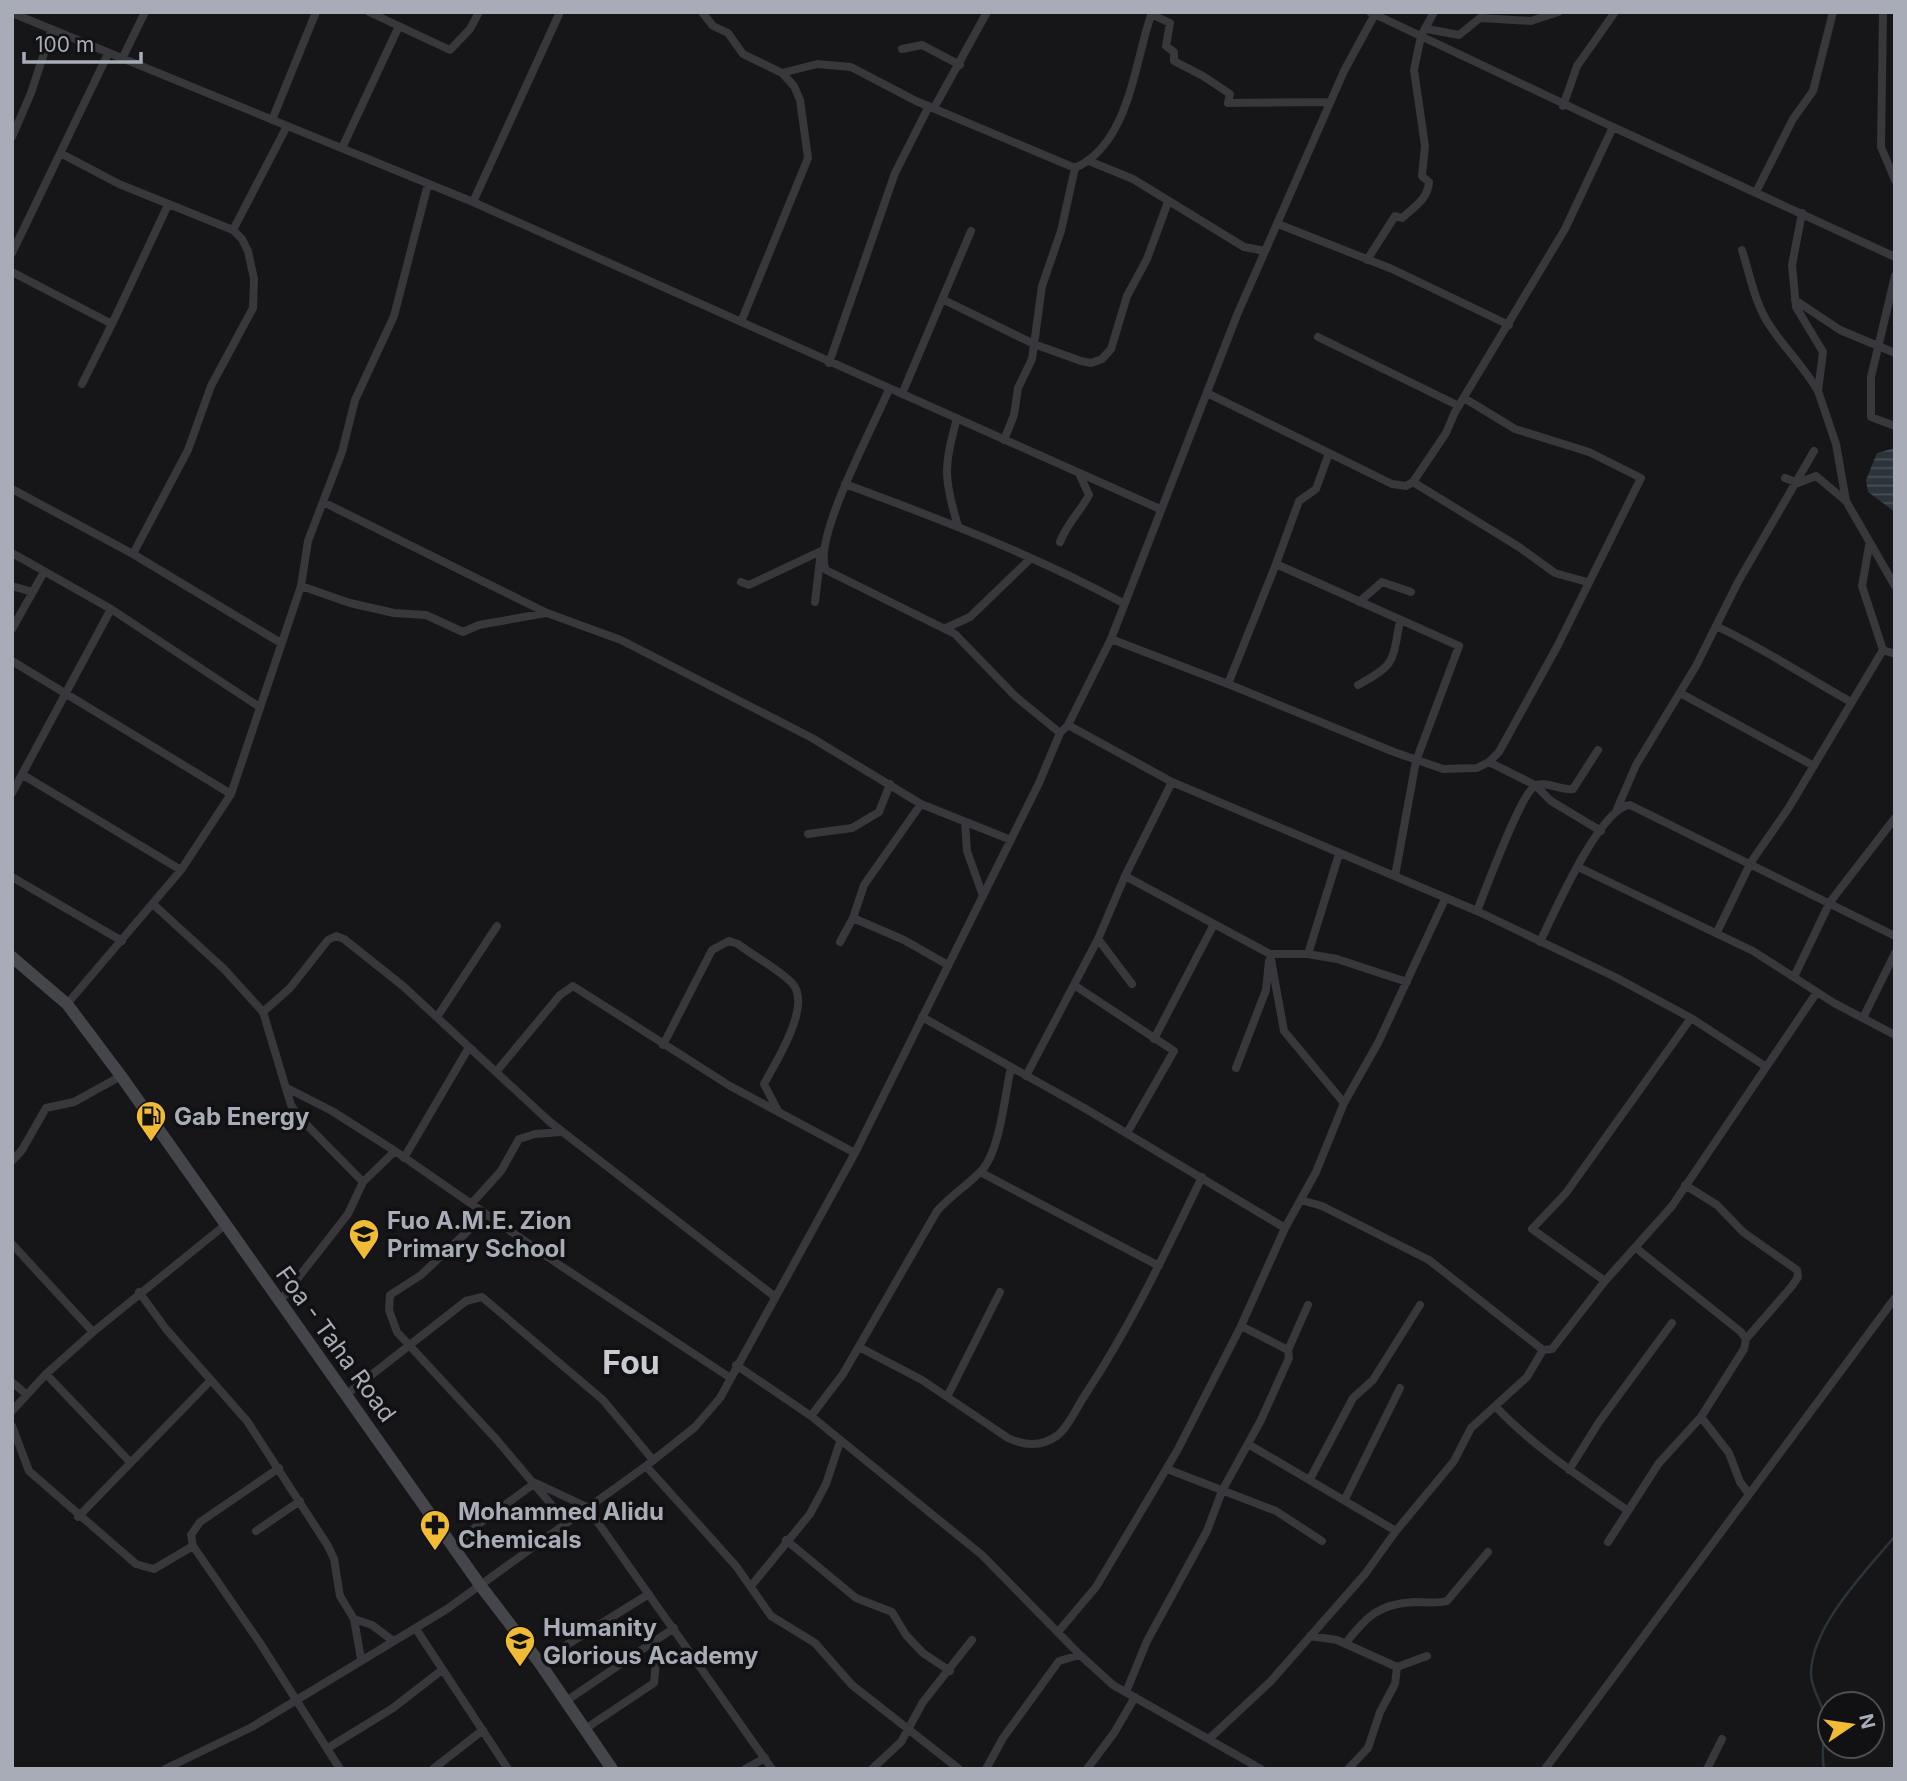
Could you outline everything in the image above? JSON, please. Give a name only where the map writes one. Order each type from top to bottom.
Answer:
[{"type":"street","points":[[122,59],[145,12]]},
{"type":"street","points":[[272,120],[316,12]]},
{"type":"street","points":[[369,12],[450,50],[470,29],[479,12]]},
{"type":"street","points":[[473,202],[559,12]]},
{"type":"street","points":[[702,12],[713,26],[728,33],[743,54],[782,74],[794,86],[800,100],[808,158],[741,322]]},
{"type":"street","points":[[829,363],[895,173],[932,107],[960,65],[987,12]]},
{"type":"street","points":[[1367,260],[1394,217],[1402,218],[1425,197],[1428,190],[1429,182],[1422,176],[1425,146],[1414,81],[1424,33],[1434,12]]},
{"type":"street","points":[[1424,33],[1459,35],[1480,18],[1518,22],[1553,16],[1558,12]]},
{"type":"street","points":[[1563,106],[1577,66],[1615,12]]},
{"type":"street","points":[[1756,192],[1793,119],[1813,91],[1833,12]]},
{"type":"street","points":[[1884,12],[1881,147],[1895,180]]},
{"type":"street","points":[[12,13],[473,202],[1160,509]]},
{"type":"street","points":[[782,74],[817,64],[838,63],[932,107],[1075,167],[1089,161],[1112,135],[1152,13],[1170,23],[1166,46],[1174,52],[1174,61],[1230,94],[1228,103],[1330,102]]},
{"type":"street","points":[[165,1769],[297,1702],[361,1659],[416,1629],[650,1463],[707,1415],[855,1153],[1011,840],[1060,733],[1068,724],[1111,639],[1160,509],[1265,251],[1372,13],[1424,33],[1563,106],[1895,257]]},
{"type":"street","points":[[342,148],[399,26]]},
{"type":"street","points":[[12,137],[31,93],[52,29]]},
{"type":"street","points":[[902,48],[922,45],[960,65]]},
{"type":"street","points":[[12,253],[108,54]]},
{"type":"street","points":[[233,230],[287,126]]},
{"type":"street","points":[[1208,393],[1392,484],[1399,486],[1413,482],[1446,433],[1533,278],[1565,229],[1613,127]]},
{"type":"street","points":[[62,154],[168,205],[233,230],[248,251],[254,279],[253,308],[211,386],[188,450],[133,554]]},
{"type":"street","points":[[1089,161],[1133,179],[1244,247],[1265,251]]},
{"type":"street","points":[[1004,440],[1014,415],[1018,388],[1032,359],[1042,286],[1061,230],[1075,167]]},
{"type":"street","points":[[67,1004],[154,905],[181,870],[231,794],[258,706],[301,586],[308,541],[325,503],[355,400],[394,317],[428,184]]},
{"type":"street","points":[[942,299],[1034,344],[1091,363],[1108,355],[1127,296],[1147,259],[1168,202]]},
{"type":"street","points":[[82,384],[168,205]]},
{"type":"street","points":[[1802,213],[1792,265],[1796,307],[1823,352],[1818,391]]},
{"type":"street","points":[[1278,224],[1427,285],[1509,325]]},
{"type":"street","points":[[902,394],[971,231]]},
{"type":"street","points":[[1742,250],[1754,293],[1769,326],[1802,364],[1818,391],[1836,444],[1846,501],[1869,546],[1895,586]]},
{"type":"street","points":[[12,272],[112,324]]},
{"type":"street","points":[[1895,276],[1871,377],[1871,418],[1895,426]]},
{"type":"street","points":[[1796,300],[1840,330],[1895,353]]},
{"type":"street","points":[[1111,639],[1416,761],[1460,770],[1489,762],[1499,752],[1551,657],[1642,478],[1589,453],[1515,429],[1318,337]]},
{"type":"street","points":[[816,602],[821,551],[845,484],[889,389]]},
{"type":"street","points":[[957,418],[947,453],[946,485],[958,526]]},
{"type":"street","points":[[1540,942],[1578,867],[1617,809],[1636,765],[1680,693],[1738,582],[1814,452]]},
{"type":"street","points":[[1228,684],[1299,501],[1316,489],[1329,453]]},
{"type":"street","points":[[1060,542],[1067,524],[1080,511],[1089,495],[1079,473]]},
{"type":"street","points":[[1785,478],[1798,483],[1816,476],[1846,501]]},
{"type":"street","points":[[1413,482],[1519,547],[1555,573],[1587,582]]},
{"type":"street","points":[[845,484],[958,526],[1076,578],[1123,603]]},
{"type":"street","points":[[12,489],[133,554],[281,643]]},
{"type":"street","points":[[325,503],[547,613],[621,640],[812,738],[921,804],[1011,840]]},
{"type":"street","points":[[1717,932],[1751,862],[1814,766],[1883,650],[1863,586],[1869,546]]},
{"type":"street","points":[[741,582],[749,586],[821,551]]},
{"type":"street","points":[[821,551],[826,570],[946,628],[964,640],[1015,696],[1060,733]]},
{"type":"street","points":[[12,553],[111,609],[258,706]]},
{"type":"street","points":[[946,628],[970,617],[1030,559]]},
{"type":"street","points":[[1276,564],[1459,646],[1416,761],[1395,876]]},
{"type":"street","points":[[12,629],[44,572]]},
{"type":"street","points":[[1359,603],[1382,582],[1411,592]]},
{"type":"street","points":[[12,586],[32,592]]},
{"type":"street","points":[[301,586],[350,603],[394,613],[426,615],[463,632],[479,625],[547,613]]},
{"type":"street","points":[[12,793],[111,609]]},
{"type":"street","points":[[1358,685],[1386,670],[1393,656],[1400,621]]},
{"type":"street","points":[[1716,626],[1755,644],[1794,671],[1851,702]]},
{"type":"street","points":[[1883,650],[1895,654]]},
{"type":"street","points":[[12,662],[231,794]]},
{"type":"street","points":[[1680,693],[1814,766]]},
{"type":"street","points":[[1068,724],[1172,782],[1477,911],[1615,977],[1691,1018],[1765,1066]]},
{"type":"street","points":[[1535,785],[1573,789],[1598,750]]},
{"type":"street","points":[[1489,762],[1535,785],[1551,801],[1601,831]]},
{"type":"street","points":[[23,775],[181,870]]},
{"type":"street","points":[[1026,1076],[1098,939],[1125,876],[1172,782]]},
{"type":"street","points":[[808,834],[852,828],[879,812],[890,784]]},
{"type":"street","points":[[1477,911],[1512,825],[1535,785]]},
{"type":"street","points":[[840,942],[853,918],[864,885],[921,804]]},
{"type":"street","points":[[1617,809],[1630,805],[1637,808],[1830,901],[1895,936]]},
{"type":"street","points":[[1794,977],[1830,901],[1895,818]]},
{"type":"street","points":[[965,822],[967,851],[983,896]]},
{"type":"street","points":[[1308,954],[1339,854]]},
{"type":"street","points":[[1578,867],[1717,932],[1895,1035]]},
{"type":"street","points":[[1125,876],[1270,954],[1308,954],[1354,964],[1408,982]]},
{"type":"street","points":[[12,877],[122,941]]},
{"type":"street","points":[[1058,1632],[1096,1587],[1167,1469],[1241,1326],[1284,1228],[1325,1153],[1344,1103],[1408,982],[1445,899]]},
{"type":"street","points":[[154,905],[224,969],[263,1012],[299,1117],[363,1182]]},
{"type":"street","points":[[853,918],[904,940],[948,965]]},
{"type":"street","points":[[1154,1039],[1214,924]]},
{"type":"street","points":[[437,1017],[497,926]]},
{"type":"street","points":[[263,1012],[290,988],[328,940],[336,936],[368,955],[562,1132],[774,1296]]},
{"type":"street","points":[[1098,939],[1132,984]]},
{"type":"street","points":[[663,1045],[712,950],[729,942],[738,944],[794,985],[797,996],[797,1012],[792,1030],[764,1084],[778,1109]]},
{"type":"street","points":[[1863,1018],[1895,953]]},
{"type":"street","points":[[1236,1068],[1266,990],[1270,954]]},
{"type":"street","points":[[1270,954],[1284,1031],[1344,1103]]},
{"type":"street","name":"Foa - Taha Road","points":[[12,957],[67,1004],[121,1076],[480,1585],[539,1662],[608,1767]]},
{"type":"street","points":[[1074,985],[1174,1051],[1127,1133]]},
{"type":"street","points":[[496,1072],[569,986],[585,993],[730,1086],[778,1109],[855,1153]]},
{"type":"street","points":[[1301,1200],[1330,1210],[1429,1260],[1544,1350],[1552,1349],[1605,1281],[1672,1206],[1818,992]]},
{"type":"street","points":[[922,1017],[1127,1133],[1284,1228]]},
{"type":"street","points":[[1605,1281],[1532,1230],[1566,1193],[1691,1018]]},
{"type":"street","points":[[404,1158],[468,1049]]},
{"type":"street","points":[[811,1416],[859,1347],[937,1211],[954,1191],[980,1172],[993,1151],[1011,1067]]},
{"type":"street","points":[[12,1161],[22,1150],[46,1108],[74,1102],[121,1076]]},
{"type":"street","points":[[287,1088],[332,1111],[395,1151],[730,1377]]},
{"type":"street","points":[[472,1203],[501,1171],[519,1139],[535,1134],[562,1132]]},
{"type":"street","points":[[280,1301],[348,1214],[363,1182],[395,1151]]},
{"type":"street","points":[[980,1172],[1159,1266]]},
{"type":"street","points":[[859,1347],[947,1397],[1022,1445],[1049,1440],[1061,1433],[1093,1384],[1159,1266],[1202,1177]]},
{"type":"street","points":[[1685,1185],[1717,1205],[1743,1232],[1797,1270],[1798,1277],[1792,1286],[1745,1339]]},
{"type":"street","points":[[486,1214],[421,1275],[390,1295],[389,1310],[397,1332],[411,1344],[535,1483],[566,1522]]},
{"type":"street","points":[[12,1411],[46,1374],[93,1332],[139,1292],[225,1225]]},
{"type":"street","points":[[12,1244],[93,1332]]},
{"type":"street","points":[[1608,1542],[1659,1463],[1701,1417],[1744,1349],[1745,1339],[1741,1332],[1636,1248]]},
{"type":"street","points":[[139,1292],[247,1421],[300,1501],[334,1559],[340,1596],[354,1619],[361,1659]]},
{"type":"street","points":[[947,1397],[1000,1292]]},
{"type":"street","points":[[347,1394],[466,1301],[482,1297],[603,1400],[650,1463],[751,1586],[771,1616],[815,1643],[852,1685],[959,1769]]},
{"type":"street","points":[[1545,1769],[1895,1298]]},
{"type":"street","points":[[1126,1692],[1147,1641],[1207,1531],[1222,1490],[1248,1444],[1289,1358],[1288,1350],[1308,1305]]},
{"type":"street","points":[[1310,1479],[1353,1398],[1373,1380],[1420,1305]]},
{"type":"street","points":[[1569,1470],[1599,1422],[1672,1322]]},
{"type":"street","points":[[1241,1326],[1288,1350]]},
{"type":"street","points":[[1210,1738],[1270,1682],[1365,1574],[1396,1531],[1454,1461],[1471,1428],[1527,1377],[1544,1350]]},
{"type":"street","points":[[736,1366],[811,1416],[982,1556],[1080,1656],[1113,1685],[1261,1769]]},
{"type":"street","points":[[46,1374],[131,1462]]},
{"type":"street","points":[[78,1517],[211,1381]]},
{"type":"street","points":[[12,1382],[27,1395]]},
{"type":"street","points":[[1345,1499],[1400,1388]]},
{"type":"street","points":[[1496,1407],[1516,1428],[1569,1470],[1627,1510]]},
{"type":"street","points":[[1701,1417],[1729,1452],[1740,1482],[1749,1494]]},
{"type":"street","points":[[12,1426],[29,1471],[78,1517],[128,1558],[146,1568],[154,1569],[193,1546]]},
{"type":"street","points":[[751,1586],[810,1514],[826,1484],[840,1442]]},
{"type":"street","points":[[1248,1444],[1396,1531]]},
{"type":"street","points":[[279,1468],[200,1522],[191,1535],[193,1546],[340,1769]]},
{"type":"street","points":[[1167,1469],[1276,1511],[1322,1541]]},
{"type":"street","points":[[535,1483],[587,1507],[772,1769]]},
{"type":"street","points":[[454,1547],[479,1524],[535,1483]]},
{"type":"street","points":[[256,1531],[300,1501]]},
{"type":"street","points":[[786,1540],[856,1598],[892,1612],[906,1635],[923,1653],[950,1671]]},
{"type":"street","points":[[1345,1644],[1371,1613],[1396,1604],[1447,1601],[1488,1552]]},
{"type":"street","points":[[539,1662],[649,1594]]},
{"type":"street","points":[[354,1619],[372,1626],[392,1640]]},
{"type":"street","points":[[566,1701],[674,1628]]},
{"type":"street","points":[[416,1629],[508,1769]]},
{"type":"street","points":[[1310,1636],[1345,1644],[1396,1667],[1427,1656]]},
{"type":"street","points":[[872,1769],[908,1731],[923,1702],[972,1640]]},
{"type":"street","points":[[585,1729],[654,1683],[654,1642]]},
{"type":"street","points":[[986,1769],[1003,1738],[1059,1661],[1080,1656]]},
{"type":"street","points":[[1348,1769],[1368,1748],[1380,1712],[1395,1684],[1396,1667]]},
{"type":"street","points":[[328,1748],[393,1708],[442,1670]]},
{"type":"street","points":[[1087,1769],[1114,1733],[1135,1697]]},
{"type":"street","points":[[433,1769],[483,1730]]},
{"type":"street","points":[[1707,1769],[1722,1739]]},
{"type":"street","points":[[745,1769],[765,1758]]},
{"type":"shaded area","points":[[1895,448],[1895,512],[1868,492],[1866,480],[1877,453]]},
{"type":"waterway","points":[[1824,1769],[1825,1721],[1811,1679],[1813,1656],[1820,1637],[1842,1600],[1895,1536]]},
{"type":"place","name":"Gab Energy","points":[[151,1143]]},
{"type":"place","name":"Fuo A.M.E. Zion Primary School","points":[[364,1261]]},
{"type":"place","name":"Mohammed Alidu Chemicals","points":[[435,1552]]},
{"type":"place","name":"Humanity Glorious Academy","points":[[520,1668]]},
{"type":"district","name":"Fou","points":[[631,1362]]}]
